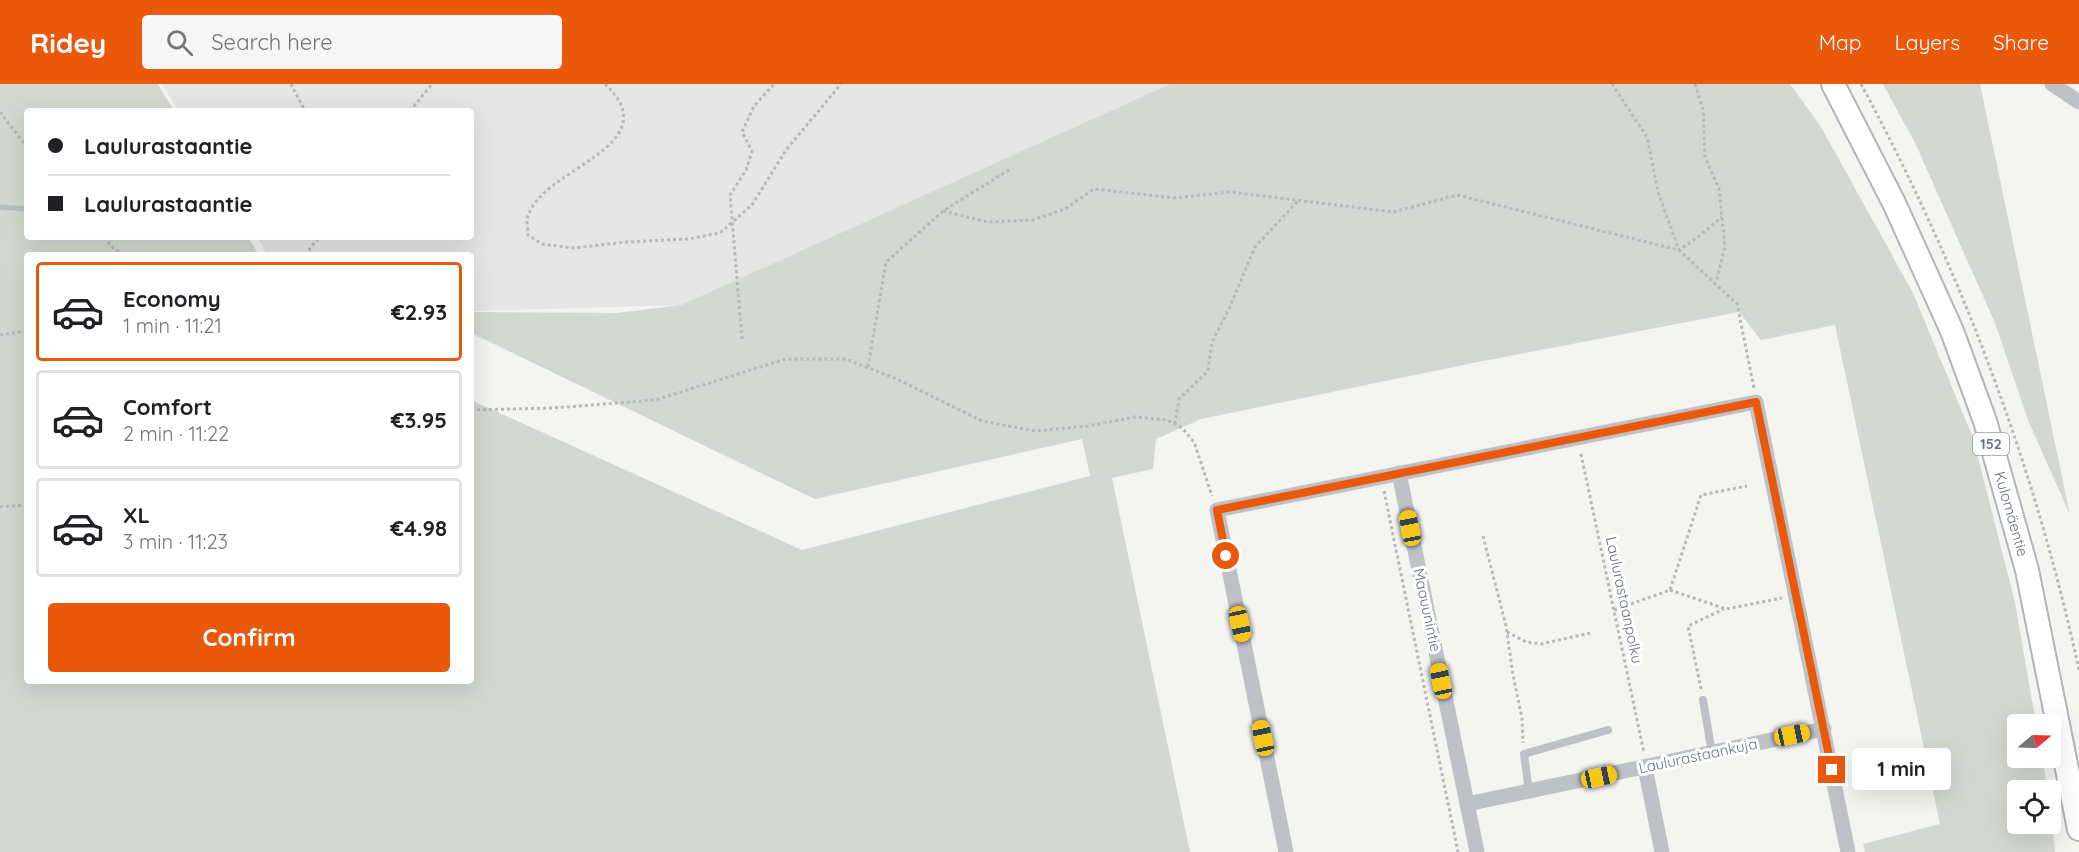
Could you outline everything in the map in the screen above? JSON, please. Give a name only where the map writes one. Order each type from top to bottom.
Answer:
[{"type":"main road","name":"Kulomäentie","points":[[1833,84],[1894,202],[1952,331],[1984,421],[2026,570],[2079,829]]},
{"type":"street","points":[[2052,84],[2079,102]]},
{"type":"street","points":[[1286,852],[1217,510],[1756,402],[1848,852]]},
{"type":"street","name":"Maauunintie","points":[[1399,473],[1477,852]]},
{"type":"street","name":"Laulurastaankuja","points":[[1467,804],[1824,729]]},
{"type":"street","points":[[1646,767],[1662,852]]},
{"type":"lane","points":[[1703,700],[1712,753]]},
{"type":"lane","points":[[1529,792],[1524,754],[1608,730]]},
{"type":"path","points":[[291,84],[303,108]]},
{"type":"path","points":[[412,108],[432,84]]},
{"type":"path","points":[[605,84],[616,94],[625,113],[622,130],[580,169],[564,177],[540,196],[528,217],[528,235],[542,244],[573,248],[688,239],[720,233],[752,205],[786,150],[841,84]]},
{"type":"path","points":[[742,339],[730,195],[746,170],[752,151],[742,132],[754,106],[774,84]]},
{"type":"path","points":[[1612,84],[1647,137],[1658,192],[1679,250]]},
{"type":"path","points":[[1695,84],[1703,110],[1705,157],[1719,189],[1722,217],[1725,247],[1716,282]]},
{"type":"path","points":[[0,112],[24,143]]},
{"type":"path","points":[[868,367],[886,262],[944,211],[1012,168]]},
{"type":"path","points":[[944,211],[987,222],[1033,220],[1065,210],[1094,189],[1174,198],[1230,192],[1394,212],[1457,195],[1679,250],[1737,304],[1756,402]]},
{"type":"path","points":[[1175,424],[1179,399],[1208,371],[1212,342],[1229,309],[1255,247],[1299,201]]},
{"type":"path","points":[[1679,250],[1722,217]]},
{"type":"path","points":[[106,240],[120,252]]},
{"type":"path","points":[[307,252],[317,240]]},
{"type":"path","points":[[0,334],[24,331]]},
{"type":"path","points":[[474,410],[553,408],[655,400],[786,359],[846,358],[899,380],[982,422],[1035,430],[1089,426],[1135,417],[1167,420],[1182,428],[1194,442],[1217,510]]},
{"type":"path","name":"Laulurastaanpolku","points":[[1576,438],[1646,767]]},
{"type":"path","points":[[1380,477],[1458,852]]},
{"type":"path","points":[[1670,590],[1701,495],[1747,486]]},
{"type":"path","points":[[0,507],[24,505]]},
{"type":"path","points":[[1484,536],[1507,632],[1522,718],[1524,754]]},
{"type":"path","points":[[1614,610],[1670,590],[1726,609]]},
{"type":"path","points":[[1703,700],[1688,626],[1726,609],[1784,598]]},
{"type":"path","points":[[1507,632],[1526,642],[1541,644],[1590,633]]},
{"type":"shaded area","points":[[0,84],[158,84],[172,108],[24,108],[24,240],[250,240],[257,252],[24,252],[24,684],[474,684],[474,401],[802,550],[1090,476],[1082,439],[815,499],[474,334],[474,312],[618,313],[681,305],[1170,84],[1790,84],[1821,127],[1913,293],[1973,438],[2015,602],[2034,714],[2007,714],[2007,768],[2044,768],[2046,780],[2007,780],[2007,834],[2053,834],[2055,852],[1865,852],[1863,844],[1940,824],[1835,325],[1761,340],[1739,312],[1478,362],[1201,419],[1156,439],[1153,469],[1112,478],[1190,852],[0,852]]},
{"type":"shaded area","points":[[162,84],[1170,84],[681,305],[474,311],[474,252],[266,252],[259,240],[474,240],[474,108],[177,108]]},
{"type":"shaded area","points":[[1883,84],[1980,84],[2070,515],[2028,420],[1995,323],[1916,145]]},
{"type":"waterway","points":[[0,207],[24,209]]},
{"type":"route","points":[[1226,556],[1217,510],[1756,402],[1832,770]]}]
